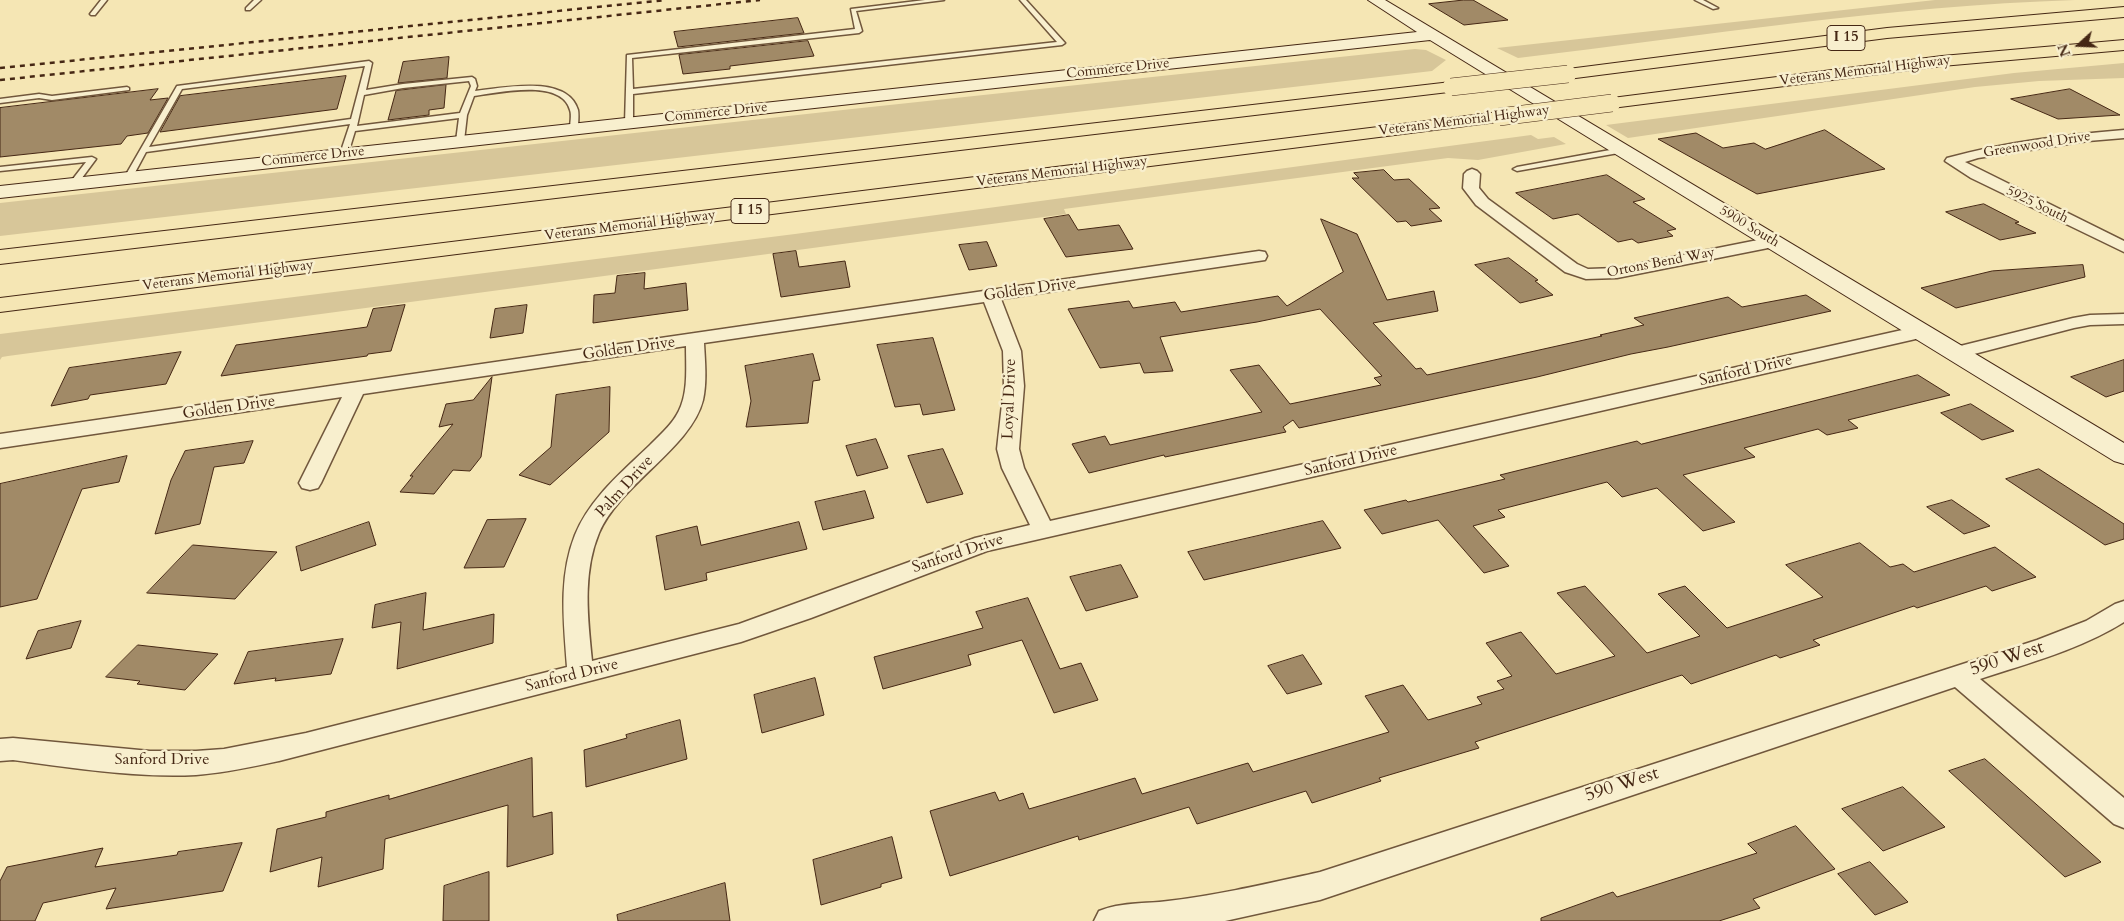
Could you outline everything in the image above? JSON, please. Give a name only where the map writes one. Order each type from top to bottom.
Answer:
[{"type":"highway","name":"I 15","points":[[0,257],[1568,74],[1887,33],[2124,12]]},
{"type":"highway","name":"Veterans Memorial Highway","points":[[0,305],[1942,61],[2124,45]]},
{"type":"highway","points":[[2063,49],[2124,49]]},
{"type":"street","name":"5900 South","points":[[1374,0],[2124,455]]},
{"type":"street","name":"Commerce Drive","points":[[0,192],[1431,35]]},
{"type":"street","name":"Greenwood Drive","points":[[1952,161],[1977,154],[2088,137],[2124,134]]},
{"type":"street","name":"5925 South","points":[[1952,161],[1976,175],[2124,247]]},
{"type":"street","name":"Ortons Bend Way","points":[[1472,174],[1471,188],[1482,202],[1572,268],[1586,274],[1618,273],[1773,242]]},
{"type":"street","name":"Golden Drive","points":[[0,441],[1259,256]]},
{"type":"street","name":"Loyal Drive","points":[[991,296],[1012,351],[1014,386],[1008,449],[1013,468],[1043,529]]},
{"type":"street","points":[[1955,353],[2073,323],[2090,320],[2124,319]]},
{"type":"street","name":"Sanford Drive","points":[[0,750],[13,749],[123,761],[196,763],[255,755],[306,744],[741,633],[793,617],[933,560],[982,544],[1920,332]]},
{"type":"street","name":"Palm Drive","points":[[580,674],[574,586],[578,558],[587,533],[600,511],[618,489],[676,431],[685,416],[692,400],[695,339]]},
{"type":"street","points":[[310,483],[355,390]]},
{"type":"street","name":"590 West","points":[[1110,921],[1167,916],[1240,904],[1320,886],[1958,675],[2046,648],[2095,628],[2124,610]]},
{"type":"street","points":[[1958,675],[2124,814]]},
{"type":"lane","points":[[93,14],[104,0]]},
{"type":"lane","points":[[248,9],[258,0]]},
{"type":"lane","points":[[629,123],[629,56],[859,31],[853,10],[941,0]]},
{"type":"lane","points":[[629,92],[1062,43],[1023,0]]},
{"type":"lane","points":[[1698,0],[1715,8]]},
{"type":"lane","points":[[128,178],[179,87],[368,63],[344,154]]},
{"type":"lane","points":[[361,93],[472,79],[474,86],[463,115],[460,141]]},
{"type":"lane","points":[[0,100],[39,96],[52,98],[128,88]]},
{"type":"lane","points":[[472,94],[542,88],[555,90],[564,94],[572,102],[577,117],[574,129]]},
{"type":"lane","points":[[144,150],[353,125],[463,115]]},
{"type":"lane","points":[[1517,169],[1621,150]]},
{"type":"lane","points":[[0,169],[92,159],[73,184]]},
{"type":"shaded area","points":[[1935,0],[2075,0],[1935,8],[1865,15],[1518,58],[1497,48]]},
{"type":"shaded area","points":[[1415,49],[1426,50],[1446,60],[1432,71],[0,236],[0,203]]},
{"type":"shaded area","points":[[2124,63],[2124,78],[2039,81],[1975,87],[1628,138],[1606,125],[2014,73]]},
{"type":"shaded area","points":[[1531,135],[1538,139],[1554,137],[1566,144],[1478,160],[1448,158],[1064,209],[1066,214],[8,356],[2,357],[0,360],[0,334],[795,234]]},
{"type":"building","points":[[1473,0],[1508,20],[1464,25],[1429,4]]},
{"type":"building","points":[[798,18],[804,33],[678,47],[674,32]]},
{"type":"building","points":[[808,41],[814,56],[730,66],[730,69],[683,74],[679,55]]},
{"type":"building","points":[[449,57],[447,78],[398,83],[403,62]]},
{"type":"building","points":[[346,76],[337,109],[160,132],[180,96]]},
{"type":"building","points":[[446,85],[444,108],[429,110],[429,115],[388,120],[396,91]]},
{"type":"building","points":[[158,89],[150,100],[168,98],[148,133],[127,136],[121,144],[0,157],[0,108]]},
{"type":"building","points":[[2070,89],[2120,115],[2058,119],[2011,99]]},
{"type":"building","points":[[1825,130],[1885,169],[1757,194],[1658,139],[1696,133],[1723,148],[1754,143],[1765,149]]},
{"type":"building","points":[[1384,170],[1394,180],[1409,179],[1440,208],[1429,209],[1442,221],[1411,226],[1406,221],[1397,222],[1352,178],[1359,178],[1354,173]]},
{"type":"building","points":[[1607,175],[1645,199],[1633,202],[1676,229],[1667,231],[1673,236],[1638,243],[1632,239],[1618,242],[1578,214],[1553,219],[1516,193]]},
{"type":"building","points":[[1984,204],[2036,233],[2000,240],[1946,212]]},
{"type":"building","points":[[1069,215],[1078,230],[1119,225],[1133,249],[1066,257],[1044,219]]},
{"type":"building","points":[[1321,219],[1357,234],[1387,300],[1434,291],[1438,311],[1373,323],[1416,369],[1421,368],[1427,375],[1602,336],[1600,335],[1644,325],[1634,318],[1728,297],[1742,307],[1806,295],[1831,311],[1299,428],[1293,420],[1283,427],[1286,432],[1165,457],[1164,455],[1089,473],[1072,444],[1105,436],[1110,445],[1262,412],[1230,370],[1259,365],[1290,404],[1381,385],[1374,378],[1382,376],[1320,309],[1257,322],[1160,337],[1173,371],[1144,373],[1140,363],[1100,368],[1068,309],[1129,301],[1133,308],[1175,302],[1181,312],[1278,296],[1287,306],[1343,272]]},
{"type":"building","points":[[987,242],[997,266],[969,270],[959,245]]},
{"type":"building","points":[[796,251],[799,267],[845,261],[850,287],[781,297],[773,254]]},
{"type":"building","points":[[1509,258],[1538,280],[1535,281],[1553,295],[1520,303],[1475,265]]},
{"type":"building","points":[[2083,265],[2085,277],[1956,308],[1921,288],[1992,271]]},
{"type":"building","points":[[645,273],[644,289],[686,283],[688,310],[593,323],[594,295],[615,293],[617,276]]},
{"type":"building","points":[[405,305],[391,351],[221,376],[236,345],[367,327],[373,309]]},
{"type":"building","points":[[527,305],[523,333],[490,338],[495,309]]},
{"type":"building","points":[[933,338],[955,410],[923,415],[920,404],[895,407],[877,345]]},
{"type":"building","points":[[181,352],[166,384],[90,395],[88,399],[51,406],[69,368]]},
{"type":"building","points":[[813,354],[820,380],[813,381],[808,423],[746,427],[751,401],[745,366]]},
{"type":"building","points":[[2124,360],[2124,391],[2106,397],[2071,377]]},
{"type":"building","points":[[1918,375],[1950,395],[1848,420],[1858,428],[1827,435],[1818,429],[1744,448],[1755,457],[1683,475],[1735,522],[1703,531],[1657,488],[1622,497],[1607,482],[1498,510],[1505,517],[1473,526],[1509,566],[1484,573],[1438,520],[1382,534],[1364,510],[1406,500],[1408,502],[1505,479],[1500,475],[1637,441],[1641,444]]},
{"type":"building","points":[[492,377],[481,457],[470,471],[453,470],[434,494],[400,492],[413,476],[410,476],[453,424],[439,427],[446,404],[473,400]]},
{"type":"building","points":[[610,387],[609,432],[550,485],[519,475],[551,447],[556,395]]},
{"type":"building","points":[[1971,404],[2014,431],[1982,440],[1941,413]]},
{"type":"building","points":[[876,439],[888,468],[857,476],[846,446]]},
{"type":"building","points":[[253,441],[244,463],[214,467],[200,524],[155,534],[171,480],[185,451]]},
{"type":"building","points":[[943,449],[963,494],[927,503],[908,456]]},
{"type":"building","points":[[127,456],[119,482],[82,489],[37,599],[0,607],[0,484]]},
{"type":"building","points":[[2039,469],[2124,524],[2124,539],[2105,545],[2006,479]]},
{"type":"building","points":[[865,491],[874,518],[823,530],[815,502]]},
{"type":"building","points":[[1952,500],[1990,526],[1964,534],[1927,507]]},
{"type":"building","points":[[526,519],[504,567],[464,568],[487,520]]},
{"type":"building","points":[[1323,521],[1341,548],[1204,580],[1188,552]]},
{"type":"building","points":[[369,522],[376,545],[301,571],[296,547]]},
{"type":"building","points":[[799,522],[807,549],[706,573],[707,580],[665,590],[656,536],[697,526],[701,545]]},
{"type":"building","points":[[1860,543],[1890,567],[1903,564],[1914,572],[1995,547],[2036,577],[1992,591],[1986,586],[1917,608],[1914,606],[1813,640],[1820,645],[1780,658],[1776,655],[1691,684],[1682,675],[1475,742],[1479,748],[1379,778],[1381,781],[1312,803],[1306,791],[1197,824],[1189,807],[1079,840],[1078,836],[950,876],[930,811],[995,792],[999,801],[1023,793],[1029,809],[1135,778],[1142,794],[1248,763],[1253,772],[1389,732],[1365,696],[1403,685],[1428,720],[1482,704],[1477,697],[1504,689],[1497,681],[1512,676],[1486,643],[1521,632],[1556,674],[1615,656],[1557,593],[1585,586],[1647,653],[1700,636],[1658,594],[1685,586],[1727,628],[1823,597],[1786,565]]},
{"type":"building","points":[[193,545],[277,552],[235,599],[147,593]]},
{"type":"building","points":[[1121,565],[1138,597],[1086,611],[1070,577]]},
{"type":"building","points":[[426,593],[423,630],[494,614],[493,643],[397,669],[401,622],[372,628],[375,605]]},
{"type":"building","points":[[1028,598],[1060,669],[1081,663],[1098,700],[1054,713],[1022,640],[968,655],[971,665],[883,689],[874,657],[983,628],[976,612]]},
{"type":"building","points":[[81,621],[71,648],[26,659],[38,631]]},
{"type":"building","points":[[343,639],[331,674],[275,681],[276,678],[234,684],[248,652]]},
{"type":"building","points":[[138,645],[218,654],[185,690],[137,684],[140,681],[106,677]]},
{"type":"building","points":[[1303,655],[1322,684],[1287,694],[1268,666]]},
{"type":"building","points":[[815,678],[824,715],[762,733],[754,695]]},
{"type":"building","points":[[680,720],[687,759],[586,787],[584,750],[627,738],[626,735]]},
{"type":"building","points":[[532,758],[533,817],[552,812],[553,854],[507,867],[508,805],[385,839],[383,869],[318,887],[322,857],[270,872],[277,829],[326,817],[326,812],[389,795],[389,799]]},
{"type":"building","points":[[1985,759],[2101,862],[2065,877],[1949,771]]},
{"type":"building","points":[[1903,787],[1945,827],[1883,851],[1842,809]]},
{"type":"building","points":[[1796,826],[1835,869],[1753,899],[1760,908],[1719,921],[1541,921],[1541,918],[1613,892],[1617,897],[1757,853],[1748,844]]},
{"type":"building","points":[[892,837],[902,878],[881,884],[881,887],[821,905],[813,860]]},
{"type":"building","points":[[242,843],[223,891],[106,909],[116,888],[43,903],[35,921],[0,921],[0,881],[7,867],[103,848],[95,867]]},
{"type":"building","points":[[1870,862],[1908,902],[1875,915],[1838,874]]},
{"type":"building","points":[[489,872],[489,921],[443,921],[444,886]]},
{"type":"building","points":[[725,883],[730,921],[618,921],[617,915]]},
{"type":"railway","points":[[0,68],[666,0]]},
{"type":"railway","points":[[0,80],[760,0]]}]
